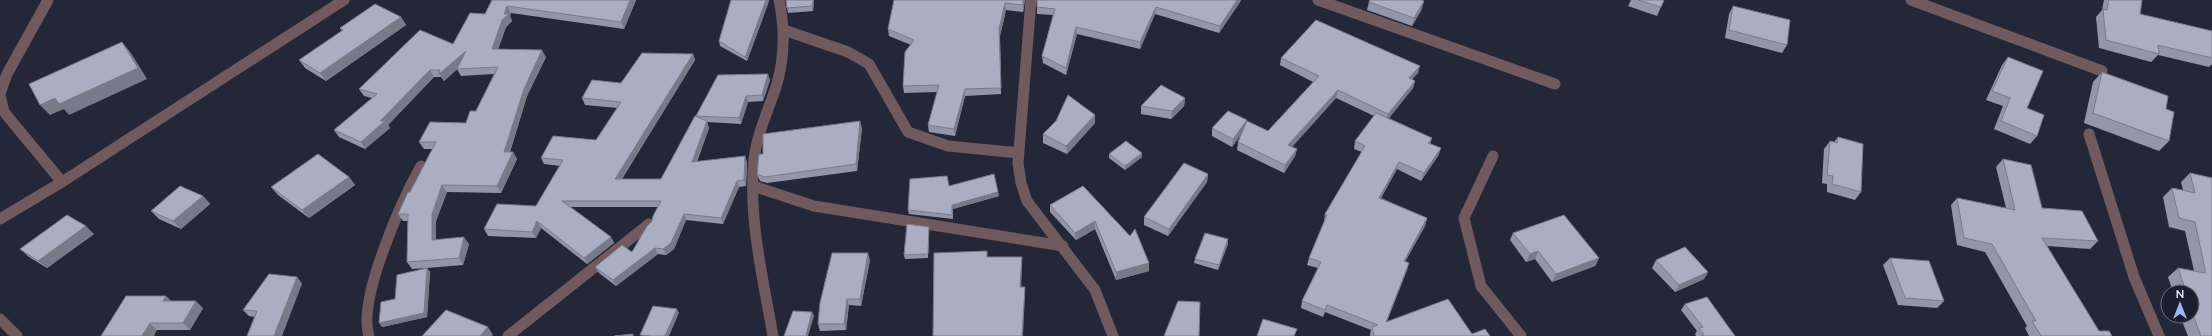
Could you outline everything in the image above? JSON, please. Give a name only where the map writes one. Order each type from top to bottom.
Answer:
[{"type":"street","points":[[48,0],[7,74],[0,94],[4,112],[62,182]]},
{"type":"street","points":[[0,219],[62,182],[344,0]]},
{"type":"street","points":[[773,336],[758,255],[753,186],[756,145],[782,63],[784,30],[779,0]]},
{"type":"street","points":[[1031,0],[1018,163],[1021,183],[1027,201],[1063,246],[1095,290],[1113,336]]},
{"type":"street","points":[[1318,0],[1555,84]]},
{"type":"street","points":[[1911,0],[2102,71]]},
{"type":"street","points":[[784,30],[848,52],[869,64],[908,132],[919,138],[957,148],[1019,153]]},
{"type":"street","points":[[2089,134],[2134,277],[2159,336]]},
{"type":"street","points":[[1493,156],[1464,218],[1481,286],[1521,336]]},
{"type":"street","points":[[366,335],[367,316],[380,256],[395,217],[421,166]]},
{"type":"street","points":[[753,186],[814,206],[1063,246]]},
{"type":"street","points":[[508,336],[649,224]]},
{"type":"street","points":[[0,319],[17,336]]},
{"type":"building","points":[[492,0],[630,0],[621,22],[507,6],[504,14],[509,14],[502,20],[492,49],[542,50],[524,89],[504,152],[513,152],[497,186],[442,185],[432,214],[432,240],[464,237],[459,258],[407,262],[408,214],[398,214],[408,192],[410,192],[436,142],[419,142],[430,122],[466,123],[470,111],[476,111],[498,67],[457,69],[466,51],[439,74],[440,70],[430,70],[380,121],[385,121],[361,142],[334,130],[377,94],[359,89],[420,30],[453,44],[470,13],[485,14]]},
{"type":"building","points":[[731,0],[766,0],[745,57],[719,41]]},
{"type":"building","points":[[786,0],[813,0],[812,6],[787,8]]},
{"type":"building","points":[[894,0],[1023,0],[1023,5],[1005,3],[999,29],[1001,88],[965,89],[954,129],[928,125],[939,85],[903,86],[905,52],[914,40],[888,29]]},
{"type":"building","points":[[1037,0],[1237,0],[1220,26],[1156,7],[1140,42],[1076,27],[1066,68],[1042,56],[1055,9],[1037,7]]},
{"type":"building","points":[[1370,0],[1424,1],[1414,18],[1369,2]]},
{"type":"building","points":[[1638,0],[1664,0],[1661,7]]},
{"type":"building","points":[[2109,0],[2142,0],[2140,14],[2212,31],[2212,58],[2158,45],[2159,54],[2106,40],[2103,9],[2107,10]]},
{"type":"building","points":[[375,4],[401,17],[320,73],[299,60],[343,30],[340,28]]},
{"type":"building","points":[[1733,6],[1790,20],[1787,45],[1729,30]]},
{"type":"building","points":[[1316,20],[1420,66],[1409,78],[1415,81],[1388,114],[1338,90],[1288,145],[1297,149],[1285,165],[1238,142],[1247,121],[1268,131],[1319,76],[1281,58]]},
{"type":"building","points":[[122,42],[138,68],[59,104],[55,98],[40,105],[29,84]]},
{"type":"building","points":[[642,53],[693,54],[615,179],[661,179],[695,116],[707,121],[692,162],[745,156],[744,180],[737,181],[721,218],[684,214],[671,243],[663,249],[655,248],[613,280],[595,267],[622,245],[632,252],[647,226],[652,221],[661,201],[562,201],[611,237],[584,258],[537,221],[532,232],[484,229],[497,204],[536,206],[563,160],[541,158],[553,136],[596,140],[621,102],[582,98],[592,80],[621,83]]},
{"type":"building","points":[[2008,57],[2043,71],[2027,108],[2044,115],[2037,136],[2001,121],[2010,98],[1992,91]]},
{"type":"building","points":[[2102,72],[2168,96],[2166,109],[2174,112],[2169,141],[2093,113]]},
{"type":"building","points":[[768,74],[762,95],[746,96],[739,118],[696,116],[718,75]]},
{"type":"building","points":[[1161,85],[1185,98],[1172,111],[1141,106]]},
{"type":"building","points":[[1068,95],[1095,115],[1066,146],[1043,134],[1056,121]]},
{"type":"building","points":[[1228,111],[1247,120],[1233,139],[1212,128]]},
{"type":"building","points":[[1376,113],[1432,138],[1428,143],[1441,148],[1424,173],[1399,162],[1379,198],[1427,218],[1404,261],[1409,263],[1386,322],[1448,299],[1472,334],[1485,329],[1490,336],[1374,336],[1372,327],[1378,325],[1327,305],[1325,310],[1302,301],[1321,262],[1309,258],[1327,215],[1325,214],[1365,146],[1355,141]]},
{"type":"building","points":[[860,121],[856,164],[765,177],[757,174],[759,154],[763,154],[763,134]]},
{"type":"building","points":[[1838,137],[1863,144],[1861,192],[1832,184],[1833,176],[1827,175],[1830,141],[1837,143]]},
{"type":"building","points":[[1126,141],[1142,153],[1125,166],[1109,154]]},
{"type":"building","points":[[318,154],[349,177],[302,210],[271,187]]},
{"type":"building","points":[[2003,159],[2031,165],[2042,208],[2082,211],[2098,241],[2042,238],[2099,331],[2109,331],[2112,336],[2041,336],[2032,321],[2036,321],[1992,244],[1964,238],[1957,198],[2015,210]]},
{"type":"building","points":[[1184,163],[1208,174],[1169,229],[1144,217]]},
{"type":"building","points":[[2190,173],[2212,178],[2212,336],[2201,336],[2196,324],[2200,324],[2200,284],[2184,284],[2178,268],[2205,273],[2195,222],[2179,218],[2172,188],[2195,193]]},
{"type":"building","points":[[994,174],[998,192],[952,205],[952,215],[908,210],[910,179],[947,176],[949,186]]},
{"type":"building","points":[[180,186],[203,196],[173,221],[151,211]]},
{"type":"building","points":[[1083,186],[1130,236],[1135,229],[1149,263],[1116,272],[1095,221],[1075,233],[1050,205]]},
{"type":"building","points":[[67,215],[86,226],[38,261],[20,249]]},
{"type":"building","points":[[1564,215],[1599,258],[1556,274],[1538,251],[1530,254],[1513,233]]},
{"type":"building","points":[[907,224],[929,227],[928,254],[904,255]]},
{"type":"building","points":[[1205,233],[1228,239],[1219,265],[1195,259]]},
{"type":"building","points":[[1685,247],[1708,272],[1679,285],[1656,260]]},
{"type":"building","points":[[987,251],[987,257],[1022,257],[1020,287],[1025,287],[1022,336],[933,336],[934,253]]},
{"type":"building","points":[[832,253],[868,253],[860,299],[847,299],[844,324],[818,324],[820,303]]},
{"type":"building","points":[[1890,258],[1929,261],[1944,301],[1905,298]]},
{"type":"building","points":[[427,268],[424,313],[379,323],[381,302],[395,299],[397,275]]},
{"type":"building","points":[[269,274],[297,277],[274,336],[247,336],[257,311],[243,310]]},
{"type":"building","points":[[126,296],[166,296],[163,301],[196,301],[183,323],[150,323],[142,336],[101,336]]},
{"type":"building","points":[[1707,297],[1735,336],[1701,336],[1704,335],[1699,328],[1703,327],[1685,304]]},
{"type":"building","points":[[1178,301],[1200,302],[1199,336],[1164,336]]},
{"type":"building","points":[[653,306],[677,309],[665,336],[640,335]]},
{"type":"building","points":[[446,310],[488,327],[480,336],[422,336]]},
{"type":"building","points":[[793,311],[812,312],[806,336],[784,336]]},
{"type":"building","points":[[1263,319],[1297,329],[1294,336],[1257,336]]},
{"type":"building","points":[[633,334],[633,336],[614,336]]}]
